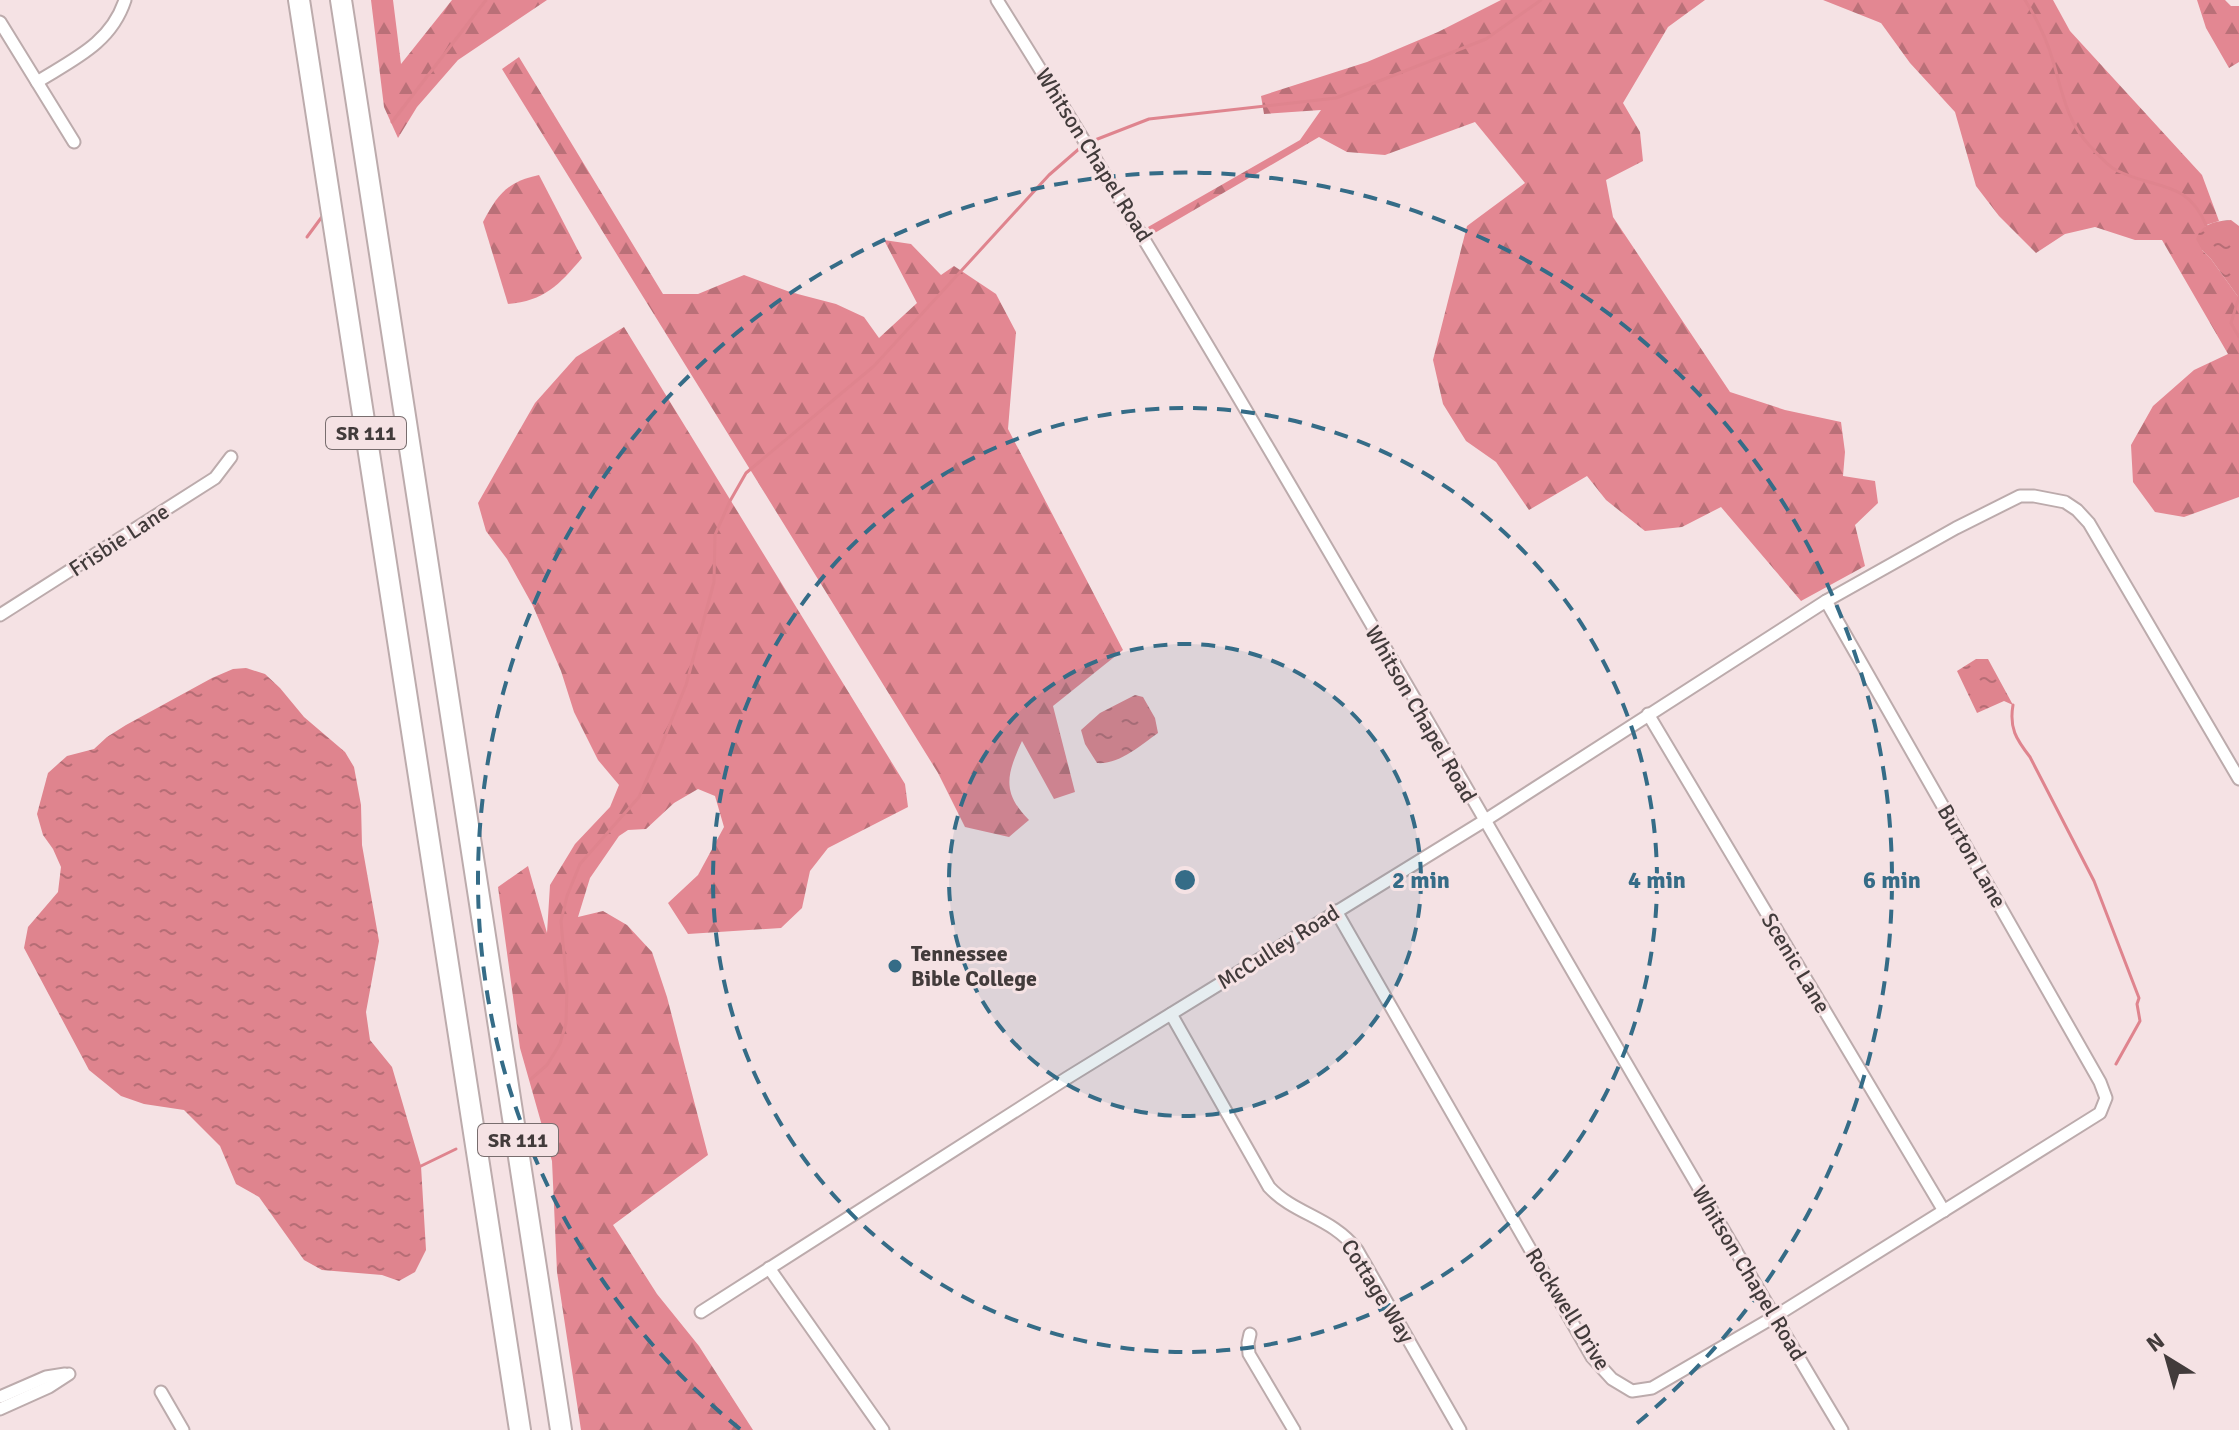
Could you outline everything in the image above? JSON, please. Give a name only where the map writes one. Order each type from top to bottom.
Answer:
[{"type":"highway","name":"SR 111","points":[[299,0],[520,1430]]},
{"type":"highway","name":"SR 111","points":[[341,0],[561,1430]]},
{"type":"street","points":[[37,82],[107,35],[119,19],[125,0]]},
{"type":"street","name":"Whitson Chapel Road","points":[[997,0],[1166,272],[1842,1430]]},
{"type":"street","points":[[0,22],[74,142]]},
{"type":"street","name":"Frisbie Lane","points":[[0,615],[215,478],[231,457]]},
{"type":"street","name":"McCulley Road","points":[[701,1312],[1171,1014],[1484,821],[1826,601],[2020,496],[2065,502],[2089,523],[2239,779]]},
{"type":"street","name":"Burton Lane","points":[[1826,601],[2100,1082],[2106,1098],[2100,1113]]},
{"type":"street","name":"Scenic Lane","points":[[1648,714],[1944,1211]]},
{"type":"street","name":"Rockwell Drive","points":[[1336,911],[1592,1357],[1612,1379],[1632,1391],[1652,1388],[1774,1317],[2100,1113]]},
{"type":"street","name":"Cottage Way","points":[[1171,1014],[1269,1187],[1287,1204],[1331,1225],[1347,1237],[1460,1430]]},
{"type":"street","points":[[769,1268],[883,1430]]},
{"type":"street","points":[[1250,1334],[1249,1354],[1294,1430]]},
{"type":"street","points":[[0,1397],[46,1377],[69,1374],[49,1387],[0,1409]]},
{"type":"street","points":[[161,1392],[183,1430]]},
{"type":"green space","points":[[371,0],[393,0],[401,64],[452,0],[547,0],[458,60],[417,107],[398,138],[384,107]]},
{"type":"green space","points":[[1501,0],[1705,0],[1668,27],[1623,103],[1640,132],[1643,161],[1606,180],[1613,217],[1730,392],[1785,410],[1841,422],[1845,452],[1843,476],[1875,481],[1878,503],[1855,525],[1865,566],[1801,601],[1721,507],[1682,527],[1645,531],[1606,500],[1587,476],[1529,510],[1496,462],[1466,441],[1443,404],[1433,360],[1467,226],[1525,183],[1475,122],[1385,155],[1347,152],[1319,137],[1153,234],[1148,227],[1300,140],[1321,110],[1264,114],[1261,96],[1367,62],[1438,32]]},
{"type":"green space","points":[[1823,0],[2053,0],[2070,31],[2202,175],[2219,221],[2206,225],[2202,250],[2239,298],[2239,497],[2184,517],[2155,512],[2133,482],[2131,445],[2153,406],[2194,370],[2228,354],[2162,240],[2135,240],[2095,227],[2065,234],[2036,253],[1999,216],[1976,186],[1955,112],[1910,63],[1881,23]]},
{"type":"green space","points":[[2197,0],[2225,0],[2231,6],[2239,6],[2239,62],[2229,68],[2206,28]]},
{"type":"green space","points":[[519,57],[663,294],[698,294],[744,275],[836,304],[864,317],[879,338],[917,303],[884,240],[911,244],[941,275],[954,266],[996,294],[1016,332],[1008,429],[1123,650],[1053,706],[1075,792],[1054,799],[1022,741],[1009,782],[1014,800],[1029,820],[1009,837],[965,827],[938,773],[502,69]]},
{"type":"green space","points":[[539,175],[582,258],[550,290],[532,299],[508,304],[483,222],[505,191],[519,181]]},
{"type":"green space","points":[[624,327],[905,784],[908,807],[828,848],[810,871],[802,908],[781,928],[688,934],[668,903],[698,875],[724,827],[715,796],[698,789],[674,803],[646,829],[628,830],[619,836],[590,878],[578,917],[603,911],[627,925],[652,952],[667,997],[708,1155],[613,1225],[657,1294],[699,1346],[753,1430],[581,1430],[557,1272],[552,1161],[520,1048],[498,887],[528,866],[547,933],[550,885],[575,844],[610,807],[619,785],[598,760],[574,712],[561,671],[533,606],[507,559],[486,531],[478,503],[535,403],[576,357]]},
{"type":"water","points":[[2231,220],[2239,226],[2239,298],[2196,239],[2206,226]]},
{"type":"water","points":[[1976,659],[1988,659],[2013,705],[2004,701],[1977,713],[1957,671]]},
{"type":"water","points":[[246,668],[265,674],[304,717],[345,752],[354,767],[361,805],[362,845],[379,941],[366,1012],[370,1040],[392,1067],[421,1166],[426,1250],[415,1272],[399,1281],[382,1275],[322,1270],[304,1260],[259,1197],[236,1184],[220,1146],[184,1110],[144,1104],[121,1096],[89,1070],[24,948],[28,927],[58,892],[61,867],[43,835],[37,814],[48,773],[67,756],[94,749],[126,725],[212,678],[233,669]]},
{"type":"water","points":[[1135,695],[1143,697],[1155,718],[1158,733],[1121,758],[1097,763],[1085,744],[1081,730],[1100,713]]},
{"type":"waterway","points":[[392,122],[486,0]]},
{"type":"waterway","points":[[1095,140],[1149,119],[1336,98],[1486,39],[1541,0]]},
{"type":"waterway","points":[[2025,0],[2045,37],[2066,106],[2082,136],[2116,170],[2168,188],[2189,200],[2206,225]]},
{"type":"waterway","points":[[531,1079],[547,1065],[560,1044],[566,1023],[567,987],[561,921],[567,896],[580,864],[639,797],[659,751],[686,685],[714,582],[715,535],[746,473],[874,366],[1049,175],[1080,148]]},
{"type":"waterway","points":[[307,237],[324,214]]},
{"type":"waterway","points":[[2239,297],[2231,323],[2239,337]]},
{"type":"waterway","points":[[2013,705],[2015,733],[2094,881],[2139,998],[2140,1021],[2116,1064]]},
{"type":"waterway","points":[[421,1166],[456,1149]]},
{"type":"place","name":"Tennessee Bible College","points":[[895,966]]}]
